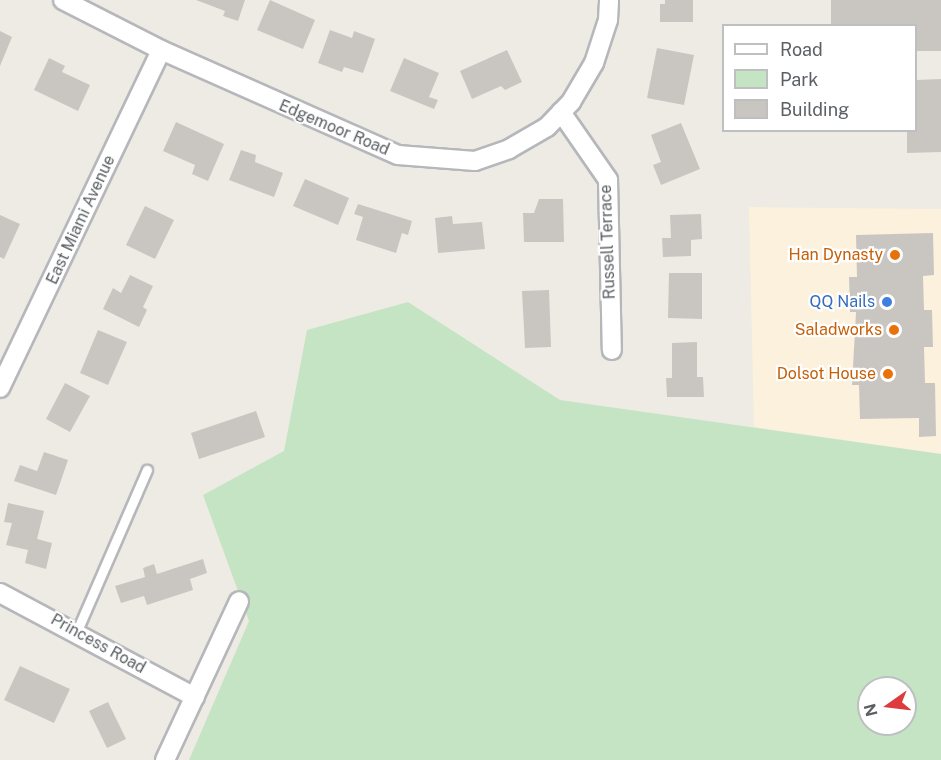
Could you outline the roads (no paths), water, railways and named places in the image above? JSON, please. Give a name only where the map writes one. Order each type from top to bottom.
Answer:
[{"type":"street","name":"Edgemoor Road","points":[[63,0],[161,50],[398,155],[475,160],[509,149],[547,127],[561,112],[594,63],[608,20],[609,0]]},
{"type":"street","name":"East Miami Avenue","points":[[0,388],[161,50]]},
{"type":"street","name":"Russell Terrace","points":[[561,112],[608,180],[612,350]]},
{"type":"street","name":"Princess Road","points":[[0,593],[195,697]]},
{"type":"street","points":[[165,760],[239,601]]},
{"type":"lane","points":[[76,633],[147,470]]},
{"type":"place","name":"Han Dynasty","points":[[895,255]]},
{"type":"place","name":"QQ Nails","points":[[887,302]]},
{"type":"place","name":"Saladworks","points":[[894,330]]},
{"type":"place","name":"Dolsot House","points":[[888,374]]}]
